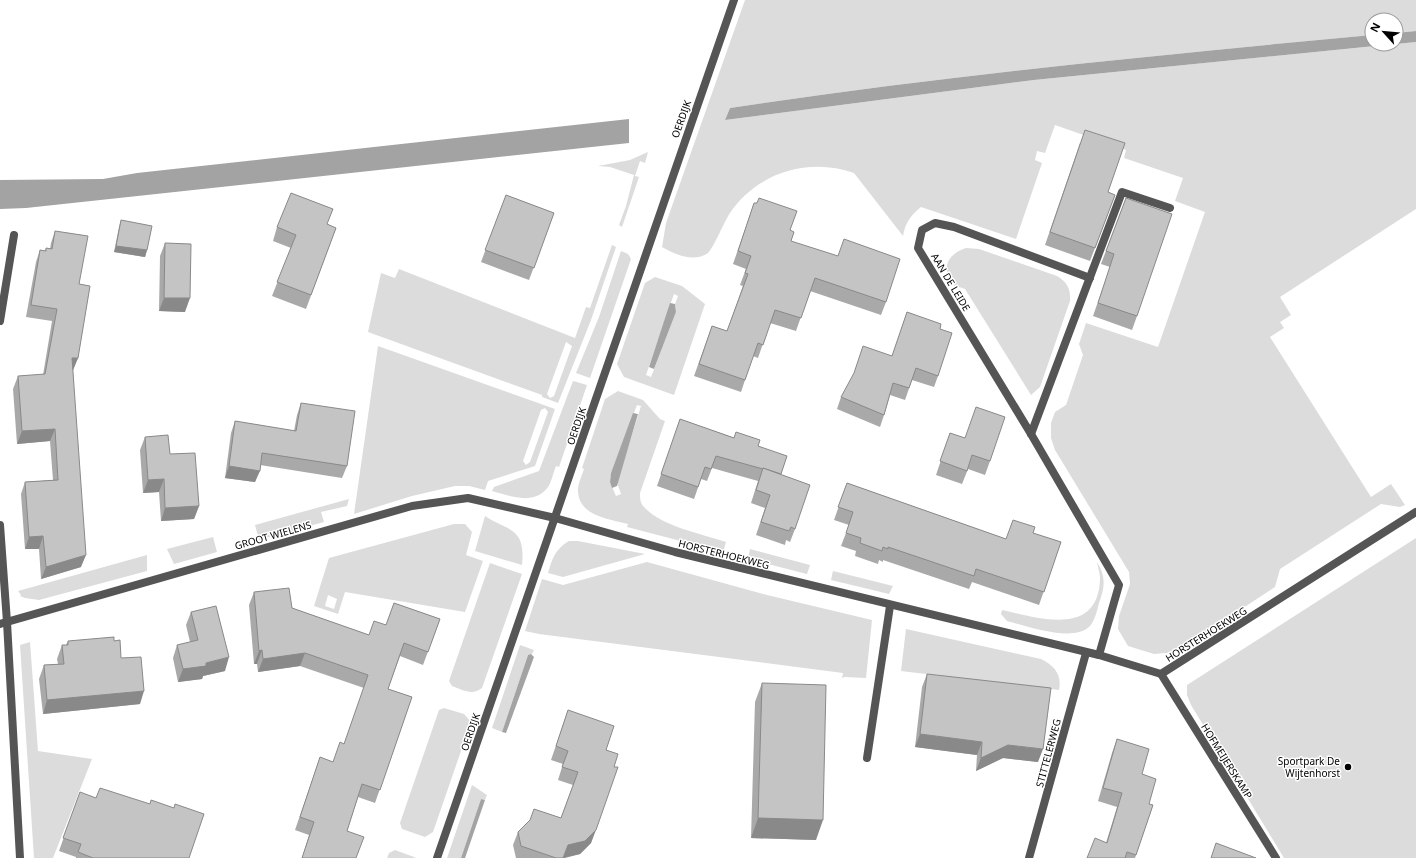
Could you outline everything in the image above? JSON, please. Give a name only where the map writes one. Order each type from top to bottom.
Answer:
[{"type":"street","name":"OERDIJK","points":[[437,858],[734,0]]},
{"type":"street","points":[[1032,434],[1122,192],[1170,208]]},
{"type":"street","name":"AAN DE LEIDE","points":[[1090,278],[954,227],[935,223],[922,230],[918,248],[1032,434],[1119,585],[1099,655]]},
{"type":"street","points":[[0,321],[14,235]]},
{"type":"street","name":"GROOT WIELENS","points":[[4,623],[309,534],[412,506],[468,498],[555,518]]},
{"type":"street","name":"HORSTERHOEKWEG","points":[[555,518],[675,552],[890,606],[1099,655],[1161,674],[1416,512]]},
{"type":"street","points":[[0,525],[4,623],[20,858]]},
{"type":"street","points":[[867,758],[890,606]]},
{"type":"street","name":"STITTELERWEG","points":[[1029,858],[1086,653]]},
{"type":"street","name":"HOFMEIJERSKAMP","points":[[1161,674],[1276,858]]},
{"type":"shaded area","points":[[745,0],[1416,0],[1416,31],[1404,32],[1404,12],[1364,12],[1364,36],[1131,58],[810,96],[730,108],[725,120],[1034,80],[1364,47],[1364,52],[1404,52],[1404,43],[1416,42],[1416,209],[1280,297],[1291,315],[1280,322],[1284,328],[1270,337],[1371,497],[1391,484],[1405,505],[1400,507],[1381,504],[1280,569],[1275,587],[1176,652],[1154,654],[1128,646],[1118,629],[1119,616],[1130,584],[1129,572],[1055,450],[1051,438],[1051,423],[1055,412],[1066,405],[1083,355],[1079,344],[1086,323],[1158,347],[1205,212],[1175,201],[1183,178],[1124,158],[1126,150],[1055,125],[1045,153],[1037,151],[1035,160],[1042,163],[1016,239],[921,207],[909,220],[905,227],[903,236],[854,173],[837,168],[819,167],[802,168],[785,172],[754,188],[741,199],[730,213],[708,253],[702,256],[690,257],[678,255],[662,247],[666,223]]},
{"type":"shaded area","points":[[1416,31],[1416,42],[1404,43],[1404,32]]},
{"type":"shaded area","points":[[1364,36],[1364,47],[1034,80],[725,120],[730,108],[810,96],[970,76],[1131,58]]},
{"type":"shaded area","points":[[629,119],[629,143],[26,208],[0,209],[0,180],[103,179],[137,173]]},
{"type":"shaded area","points":[[648,152],[645,163],[640,161],[635,176],[639,177],[622,227],[619,225],[626,206],[634,175],[610,167],[598,166],[630,160]]},
{"type":"shaded area","points":[[612,245],[616,247],[591,320],[558,403],[542,397],[542,395],[368,332],[381,273],[395,278],[399,269],[575,338],[586,307],[590,308]],"holes":[[[566,342],[572,346],[554,396],[550,398],[547,394]]]},
{"type":"shaded area","points":[[966,248],[979,249],[1057,276],[1068,286],[1070,301],[1040,387],[1031,395],[965,289],[954,286],[950,281],[947,271],[948,262],[953,255]]},
{"type":"shaded area","points":[[621,251],[628,254],[631,259],[590,378],[576,373],[599,317]]},
{"type":"shaded area","points":[[655,277],[682,286],[705,304],[674,395],[624,377],[617,364],[645,283]],"holes":[[[674,294],[678,296],[675,304],[676,312],[651,377],[646,375]]]},
{"type":"shaded area","points":[[670,303],[675,304],[676,312],[654,369],[649,367]]},
{"type":"shaded area","points":[[378,346],[555,409],[535,466],[488,481],[485,490],[469,486],[455,486],[412,496],[354,514]],"holes":[[[545,408],[548,412],[530,462],[526,465],[523,461],[541,410]]]},
{"type":"shaded area","points":[[573,381],[587,385],[559,467],[556,466],[548,487],[542,493],[529,498],[514,497],[492,491],[494,487],[539,471]]},
{"type":"shaded area","points":[[618,391],[643,400],[660,419],[665,421],[640,493],[640,500],[643,505],[651,514],[671,524],[726,542],[723,552],[627,527],[628,524],[596,515],[583,506],[579,499],[579,482],[584,469],[582,468],[605,399]],"holes":[[[637,405],[641,406],[617,483],[621,494],[616,496],[610,482],[611,473]]]},
{"type":"shaded area","points":[[633,413],[638,414],[617,486],[612,488],[610,482],[611,473]]},
{"type":"shaded area","points":[[349,499],[347,506],[321,512],[324,522],[259,540],[255,525]]},
{"type":"shaded area","points":[[485,516],[508,528],[518,537],[523,553],[522,565],[475,551]]},
{"type":"shaded area","points":[[454,524],[465,524],[472,532],[466,555],[483,561],[465,612],[345,592],[338,614],[314,606],[329,558]],"holes":[[[328,595],[337,599],[334,609],[325,606]]]},
{"type":"shaded area","points":[[213,537],[217,552],[174,564],[167,549]]},
{"type":"shaded area","name":"Sportpark De Wijtenhorst","points":[[1416,538],[1416,858],[1284,858],[1191,705],[1187,695],[1187,685]]},
{"type":"shaded area","points":[[569,541],[578,541],[645,554],[563,577],[548,573],[557,551]]},
{"type":"shaded area","points":[[750,549],[810,565],[807,574],[748,559]]},
{"type":"shaded area","points":[[147,555],[147,571],[39,600],[20,596],[21,595],[18,591]]},
{"type":"shaded area","points":[[647,562],[767,595],[872,620],[866,678],[842,678],[843,673],[525,631],[542,579],[563,585]]},
{"type":"shaded area","points":[[1097,562],[1102,572],[1104,582],[1102,592],[1096,615],[1090,626],[1083,631],[1073,633],[1050,632],[1007,621],[1001,614],[1002,610],[1032,617],[1049,619],[1064,620],[1078,617],[1089,609],[1097,597],[1100,578]]},
{"type":"shaded area","points":[[490,563],[522,574],[482,688],[475,692],[467,692],[452,686],[449,681]]},
{"type":"shaded area","points":[[833,571],[893,586],[889,594],[831,580]]},
{"type":"shaded area","points":[[906,629],[1041,659],[1054,668],[1058,675],[1060,685],[1059,690],[901,671]]},
{"type":"shaded area","points":[[30,642],[38,751],[92,759],[53,858],[34,858],[20,645]]},
{"type":"shaded area","points":[[520,645],[534,650],[532,654],[528,655],[502,732],[492,728]]},
{"type":"shaded area","points":[[531,654],[534,657],[506,733],[502,732],[528,655]]},
{"type":"shaded area","points":[[444,708],[464,714],[471,722],[433,832],[425,837],[402,829],[400,823],[439,710]]},
{"type":"shaded area","points":[[472,785],[487,795],[485,800],[481,799],[461,858],[447,858]]},
{"type":"shaded area","points":[[481,799],[485,800],[465,858],[461,858]]},
{"type":"shaded area","points":[[395,850],[416,858],[387,858],[389,853]]},
{"type":"building","points":[[1085,130],[1125,143],[1108,192],[1115,195],[1095,248],[1050,232]]},
{"type":"building","points":[[291,193],[333,209],[327,224],[336,228],[311,295],[277,282],[296,235],[277,227]]},
{"type":"building","points":[[506,195],[554,213],[534,268],[485,250]]},
{"type":"building","points":[[759,198],[797,211],[790,230],[794,232],[791,241],[838,256],[844,239],[900,259],[886,302],[815,278],[801,318],[775,310],[763,345],[758,343],[745,380],[699,364],[712,326],[727,331],[748,274],[745,273],[751,256],[738,251],[754,203],[757,203]]},
{"type":"building","points":[[1126,198],[1172,214],[1137,316],[1098,303],[1114,254],[1106,251]]},
{"type":"building","points":[[121,220],[152,226],[147,250],[116,246]]},
{"type":"building","points":[[55,231],[88,236],[79,284],[90,286],[78,358],[72,358],[86,555],[46,567],[43,536],[29,537],[25,482],[58,480],[55,429],[22,431],[18,376],[45,374],[57,309],[31,305],[40,250],[46,251],[46,248],[52,249]]},
{"type":"building","points":[[165,243],[191,244],[190,298],[164,298]]},
{"type":"building","points":[[907,312],[941,324],[940,329],[952,333],[938,376],[916,368],[909,388],[893,383],[884,415],[841,397],[854,373],[863,346],[892,356]]},
{"type":"building","points":[[301,403],[355,411],[347,466],[262,453],[260,471],[229,466],[235,421],[296,431]]},
{"type":"building","points":[[976,407],[1005,417],[990,461],[972,455],[967,471],[940,461],[950,433],[965,438]]},
{"type":"building","points":[[680,419],[734,438],[736,432],[760,440],[758,446],[787,456],[781,474],[716,456],[711,469],[705,467],[698,487],[661,474]]},
{"type":"building","points":[[168,435],[170,454],[195,453],[199,506],[165,508],[164,479],[148,480],[145,437]]},
{"type":"building","points":[[763,468],[810,485],[795,529],[791,527],[789,531],[761,522],[770,495],[756,490]]},
{"type":"building","points":[[847,483],[1006,539],[1013,520],[1035,527],[1033,533],[1061,542],[1044,592],[976,569],[974,576],[888,547],[888,549],[883,547],[882,551],[860,543],[861,538],[846,533],[853,512],[838,507]]},
{"type":"building","points":[[289,588],[292,608],[369,635],[374,621],[386,625],[394,603],[440,619],[428,652],[404,643],[388,689],[412,697],[380,790],[362,784],[347,831],[364,837],[356,858],[302,858],[314,822],[300,817],[320,757],[333,762],[340,742],[344,744],[368,675],[305,653],[263,659],[262,650],[259,651],[254,592]]},
{"type":"building","points":[[216,606],[229,657],[206,663],[206,666],[183,669],[177,645],[198,640],[191,612]]},
{"type":"building","points":[[114,637],[114,641],[120,640],[121,658],[141,657],[144,691],[47,700],[44,665],[64,664],[62,645],[68,645],[68,641]]},
{"type":"building","points":[[927,674],[1051,688],[1043,749],[1008,745],[981,758],[982,742],[920,734]]},
{"type":"building","points":[[762,683],[826,685],[823,820],[758,818]]},
{"type":"building","points":[[568,710],[614,726],[606,750],[618,754],[614,767],[618,767],[596,830],[585,841],[568,845],[563,858],[556,858],[521,846],[518,832],[530,820],[534,809],[561,818],[578,772],[562,767],[568,751],[556,746]]},
{"type":"building","points":[[1117,739],[1149,749],[1142,774],[1156,779],[1149,804],[1153,805],[1136,855],[1127,852],[1125,858],[1087,858],[1095,838],[1107,843],[1122,793],[1103,788]]},
{"type":"building","points":[[100,788],[150,804],[151,800],[174,808],[175,804],[204,814],[189,858],[93,858],[78,852],[81,844],[63,838],[80,792],[96,798]]},
{"type":"building","points":[[1216,843],[1256,858],[1211,858]]},
{"type":"place","name":"Sportpark De Wijtenhorst","points":[[1348,767]]}]
